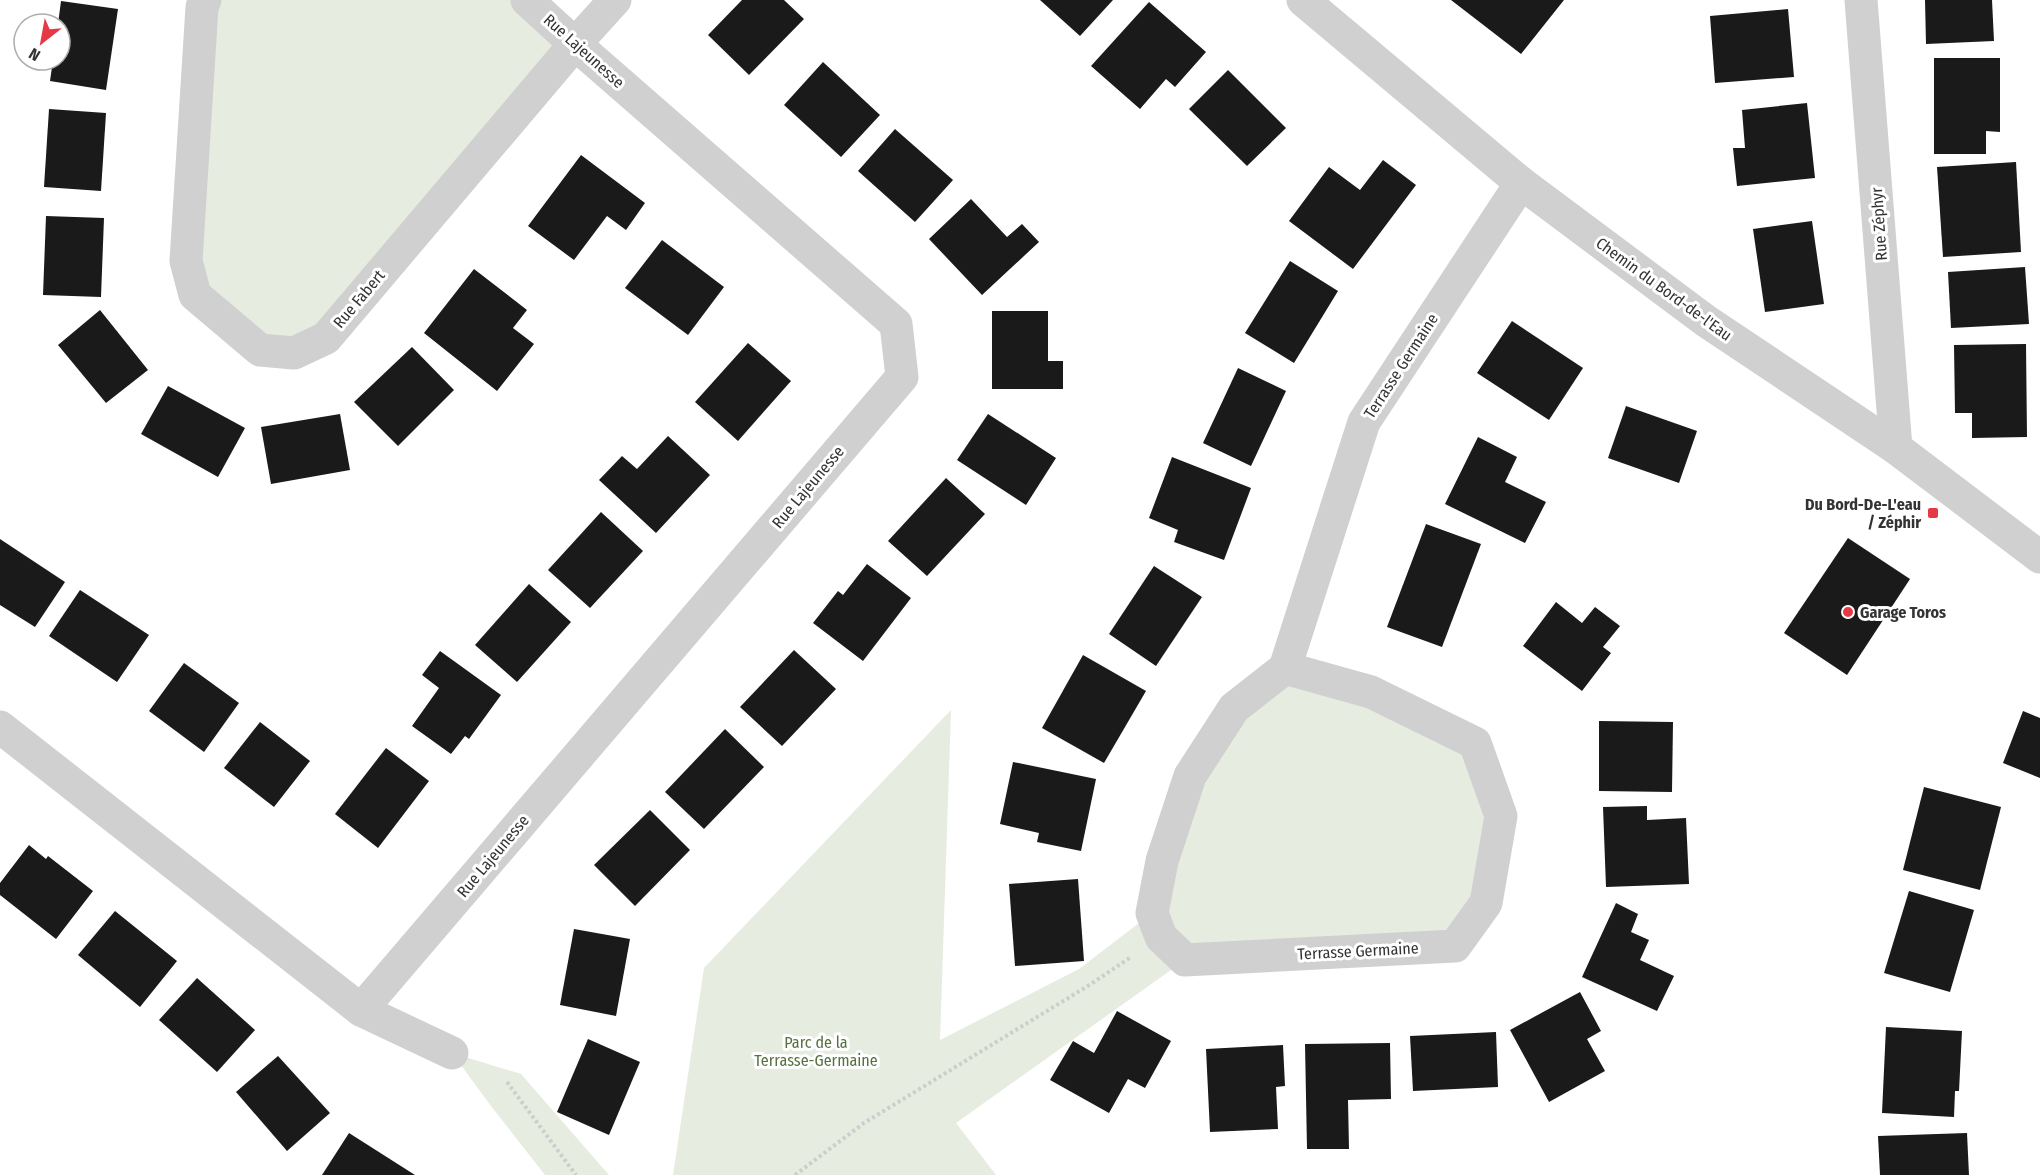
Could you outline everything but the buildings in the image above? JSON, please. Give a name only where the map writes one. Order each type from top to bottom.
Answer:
[{"type":"street","name":"Rue Fabert","points":[[205,0],[202,7],[186,261],[195,295],[260,350],[294,353],[326,338],[575,44],[615,0]]},
{"type":"street","name":"Rue Lajeunesse","points":[[362,1010],[902,377],[896,324],[527,0]]},
{"type":"street","name":"Chemin du Bord-de-l'Eau","points":[[1303,0],[1521,183],[1706,321],[1896,448],[2040,557]]},
{"type":"street","name":"Rue Zéphyr","points":[[1861,0],[1896,448]]},
{"type":"street","name":"Terrasse Germaine","points":[[1285,668],[1371,692],[1475,743],[1501,816],[1486,903],[1455,946],[1185,960],[1161,937],[1152,913],[1162,861],[1190,776],[1234,708],[1285,668],[1364,422],[1521,183]]},
{"type":"street","points":[[0,727],[362,1010],[452,1053]]},
{"type":"path","points":[[795,1175],[864,1124],[1137,954]]},
{"type":"path","points":[[507,1082],[576,1175]]},
{"type":"green space","points":[[205,0],[527,0],[575,44],[294,353],[195,295]]},
{"type":"green space","name":"Parc de la Terrasse-Germaine","points":[[1285,668],[1475,743],[1501,816],[1455,946],[1185,960],[956,1123],[996,1175],[673,1175],[704,968],[951,710],[940,1040],[1079,969],[1152,913],[1190,776]]},
{"type":"green space","points":[[452,1053],[521,1074],[609,1175],[545,1175]]},
{"type":"place","name":"Du Bord-De-L'eau / Zéphir","points":[[1933,513]]},
{"type":"place","name":"Garage Toros","points":[[1848,612]]}]
